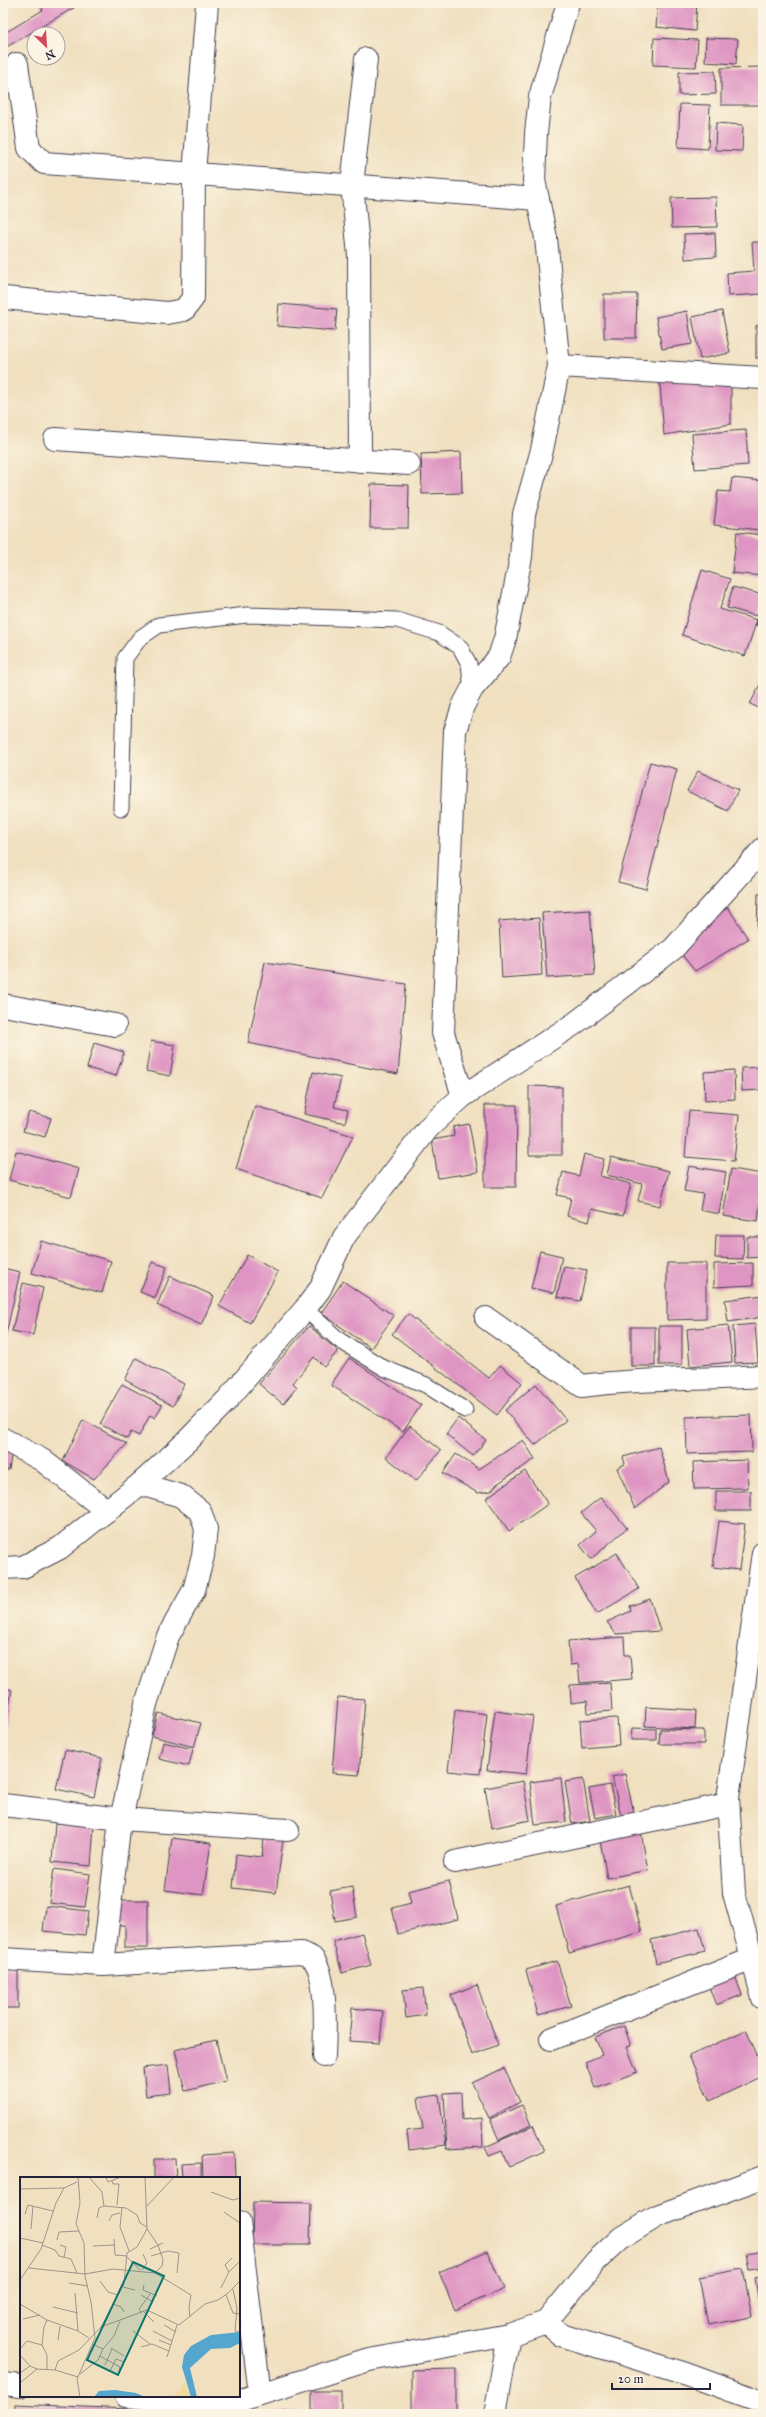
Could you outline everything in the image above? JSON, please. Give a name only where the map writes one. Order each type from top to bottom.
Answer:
[{"type":"street","points":[[4,298],[167,313],[184,310],[193,298],[194,174],[207,3]]},
{"type":"street","points":[[463,1096],[444,1033],[455,731],[463,706],[472,689],[499,657],[505,639],[521,557],[524,514],[542,450],[559,366],[546,238],[534,180],[536,133],[540,97],[568,3]]},
{"type":"street","points":[[360,461],[358,256],[352,185],[366,59]]},
{"type":"street","points":[[17,64],[29,148],[44,162],[538,199]]},
{"type":"street","points":[[559,366],[763,378]]},
{"type":"street","points":[[55,439],[409,464]]},
{"type":"street","points":[[3,1568],[23,1567],[60,1548],[140,1484],[186,1442],[227,1400],[305,1309],[320,1289],[344,1237],[428,1127],[463,1096],[574,1024],[673,948],[763,849]]},
{"type":"street","points":[[3,1005],[115,1025]]},
{"type":"street","points":[[486,1318],[582,1386],[621,1380],[697,1380],[763,1376]]},
{"type":"street","points":[[3,1439],[42,1460],[107,1511]]},
{"type":"street","points":[[103,1965],[121,1819],[146,1704],[168,1636],[194,1590],[203,1556],[206,1529],[200,1511],[181,1496],[140,1484]]},
{"type":"street","points":[[763,1553],[759,1615],[737,1725],[728,1804],[734,1893],[763,1998]]},
{"type":"street","points":[[455,1862],[728,1804]]},
{"type":"street","points":[[3,1805],[121,1819],[288,1830]]},
{"type":"street","points":[[3,1959],[103,1965],[301,1952],[312,1958],[318,1967],[326,2017],[324,2056]]},
{"type":"street","points":[[552,2039],[752,1959]]},
{"type":"street","points":[[133,2397],[223,2410],[260,2394],[369,2360],[509,2335],[546,2322],[596,2261],[621,2238],[657,2216],[763,2177]]},
{"type":"street","points":[[240,2230],[260,2394]]},
{"type":"street","points":[[546,2322],[561,2335],[686,2374],[763,2402]]},
{"type":"street","points":[[495,2414],[509,2335]]},
{"type":"street","points":[[3,2384],[20,2386]]},
{"type":"lane","points":[[121,808],[126,658],[140,638],[159,625],[247,615],[397,620],[439,633],[460,647],[469,664],[472,689]]},
{"type":"lane","points":[[305,1309],[339,1340],[384,1368],[426,1384],[465,1410]]},
{"type":"building","points":[[39,3],[73,3],[75,7],[42,26],[26,26],[26,36],[3,49],[3,34],[43,10]]},
{"type":"building","points":[[658,3],[697,3],[695,31],[656,27]]},
{"type":"building","points":[[654,38],[698,40],[696,67],[653,65]]},
{"type":"building","points":[[706,38],[738,39],[736,64],[705,62]]},
{"type":"building","points":[[763,67],[763,105],[721,105],[721,68]]},
{"type":"building","points":[[715,71],[716,94],[679,95],[679,72]]},
{"type":"building","points":[[680,104],[710,105],[708,149],[678,147]]},
{"type":"building","points":[[716,123],[743,125],[742,151],[715,150]]},
{"type":"building","points":[[716,197],[717,227],[672,228],[671,198]]},
{"type":"building","points":[[715,233],[716,257],[685,259],[684,234]]},
{"type":"building","points":[[752,242],[763,242],[763,294],[728,296],[727,273],[754,271]]},
{"type":"building","points":[[604,294],[637,294],[636,338],[604,338]]},
{"type":"building","points":[[279,304],[337,309],[335,331],[277,326]]},
{"type":"building","points":[[687,311],[692,344],[662,349],[656,317]]},
{"type":"building","points":[[722,311],[730,353],[700,359],[692,317]]},
{"type":"building","points":[[756,326],[763,326],[763,358],[756,358]]},
{"type":"building","points":[[659,373],[731,379],[731,424],[664,435]]},
{"type":"building","points":[[746,430],[748,465],[695,469],[692,434]]},
{"type":"building","points":[[461,452],[462,493],[422,494],[421,454]]},
{"type":"building","points":[[732,478],[763,481],[760,530],[714,525],[718,491],[730,492]]},
{"type":"building","points":[[371,484],[409,485],[408,528],[370,528]]},
{"type":"building","points":[[737,532],[763,535],[763,576],[732,573]]},
{"type":"building","points":[[702,570],[730,579],[720,609],[757,620],[745,656],[682,635]]},
{"type":"building","points":[[733,587],[763,595],[757,616],[727,608]]},
{"type":"building","points":[[763,608],[763,628],[756,625]]},
{"type":"building","points":[[763,679],[763,710],[750,704]]},
{"type":"building","points":[[650,762],[677,769],[646,889],[618,882]]},
{"type":"building","points":[[698,771],[738,790],[728,811],[687,791]]},
{"type":"building","points":[[758,894],[763,894],[763,930],[757,930]]},
{"type":"building","points":[[728,907],[748,939],[695,971],[679,951],[705,925]]},
{"type":"building","points":[[590,910],[595,975],[547,978],[542,913]]},
{"type":"building","points":[[539,918],[542,975],[502,978],[499,921]]},
{"type":"building","points":[[265,962],[406,984],[398,1074],[248,1043]]},
{"type":"building","points":[[151,1041],[175,1045],[170,1076],[146,1071]]},
{"type":"building","points":[[94,1043],[124,1052],[116,1076],[87,1068]]},
{"type":"building","points":[[763,1067],[763,1090],[742,1091],[741,1068]]},
{"type":"building","points":[[734,1070],[735,1099],[705,1101],[704,1072]]},
{"type":"building","points":[[313,1072],[341,1078],[334,1107],[348,1110],[345,1123],[304,1114]]},
{"type":"building","points":[[529,1086],[562,1087],[562,1155],[529,1155]]},
{"type":"building","points":[[485,1105],[517,1105],[516,1187],[485,1187]]},
{"type":"building","points":[[255,1106],[353,1136],[322,1198],[236,1169]]},
{"type":"building","points":[[689,1111],[739,1115],[734,1161],[685,1157]]},
{"type":"building","points":[[29,1112],[51,1118],[45,1137],[23,1131]]},
{"type":"building","points":[[469,1124],[478,1172],[438,1178],[432,1140],[454,1136],[453,1127]]},
{"type":"building","points":[[16,1151],[79,1169],[71,1197],[9,1180]]},
{"type":"building","points":[[584,1154],[604,1159],[600,1176],[631,1184],[623,1216],[592,1209],[589,1222],[567,1216],[571,1198],[557,1195],[563,1172],[579,1176]]},
{"type":"building","points":[[611,1157],[669,1171],[660,1206],[638,1201],[642,1184],[607,1175]]},
{"type":"building","points":[[689,1166],[726,1172],[719,1214],[700,1210],[703,1194],[684,1191]]},
{"type":"building","points":[[731,1169],[763,1174],[758,1221],[723,1216]]},
{"type":"building","points":[[716,1235],[744,1235],[743,1259],[715,1258]]},
{"type":"building","points":[[747,1237],[763,1237],[763,1257],[747,1258]]},
{"type":"building","points":[[41,1241],[111,1261],[102,1293],[32,1273]]},
{"type":"building","points":[[540,1251],[562,1256],[554,1293],[531,1288]]},
{"type":"building","points":[[247,1255],[278,1272],[250,1323],[219,1306]]},
{"type":"building","points":[[152,1262],[167,1267],[155,1298],[140,1292]]},
{"type":"building","points":[[667,1263],[706,1263],[706,1319],[667,1320]]},
{"type":"building","points":[[753,1263],[753,1285],[714,1287],[714,1264]]},
{"type":"building","points":[[564,1266],[587,1270],[580,1301],[557,1297]]},
{"type":"building","points":[[3,1268],[20,1272],[5,1339],[3,1338]]},
{"type":"building","points":[[170,1276],[214,1296],[201,1325],[157,1305]]},
{"type":"building","points":[[343,1281],[394,1316],[371,1348],[321,1313]]},
{"type":"building","points":[[23,1283],[43,1288],[33,1335],[12,1331]]},
{"type":"building","points":[[763,1295],[763,1317],[728,1322],[725,1300]]},
{"type":"building","points":[[408,1314],[489,1378],[500,1365],[522,1383],[497,1415],[392,1334]]},
{"type":"building","points":[[755,1324],[758,1362],[735,1363],[733,1326]]},
{"type":"building","points":[[728,1325],[732,1362],[690,1366],[687,1329]]},
{"type":"building","points":[[309,1326],[338,1351],[324,1367],[314,1357],[293,1383],[297,1387],[283,1404],[259,1384]]},
{"type":"building","points":[[659,1326],[682,1326],[682,1365],[659,1365]]},
{"type":"building","points":[[631,1327],[655,1327],[655,1366],[631,1366]]},
{"type":"building","points":[[136,1358],[184,1384],[173,1406],[125,1380]]},
{"type":"building","points":[[349,1358],[421,1405],[403,1432],[331,1385]]},
{"type":"building","points":[[122,1384],[162,1405],[155,1418],[150,1415],[139,1436],[131,1432],[127,1439],[100,1424]]},
{"type":"building","points":[[536,1384],[566,1420],[535,1445],[505,1410]]},
{"type":"building","points":[[751,1415],[752,1452],[687,1454],[686,1417]]},
{"type":"building","points":[[458,1418],[486,1440],[473,1456],[446,1434]]},
{"type":"building","points":[[83,1420],[127,1444],[94,1479],[63,1461]]},
{"type":"building","points":[[410,1426],[441,1450],[416,1481],[386,1457]]},
{"type":"building","points":[[523,1440],[535,1459],[497,1484],[491,1491],[478,1493],[443,1473],[456,1454],[479,1469]]},
{"type":"building","points":[[659,1447],[669,1482],[635,1509],[617,1468],[625,1464],[623,1457]]},
{"type":"building","points":[[3,1448],[12,1449],[9,1470],[3,1470]]},
{"type":"building","points":[[747,1460],[748,1488],[694,1489],[693,1462]]},
{"type":"building","points":[[525,1471],[548,1504],[509,1531],[486,1498]]},
{"type":"building","points":[[716,1491],[751,1491],[751,1511],[716,1511]]},
{"type":"building","points":[[601,1497],[627,1528],[591,1559],[580,1545],[596,1531],[581,1513]]},
{"type":"building","points":[[719,1521],[745,1524],[739,1570],[713,1567]]},
{"type":"building","points":[[617,1553],[639,1589],[597,1614],[575,1578]]},
{"type":"building","points":[[650,1599],[660,1631],[616,1634],[607,1622],[631,1611],[630,1606]]},
{"type":"building","points":[[624,1637],[625,1655],[630,1655],[632,1679],[580,1683],[578,1664],[570,1665],[568,1641]]},
{"type":"building","points":[[610,1683],[612,1711],[588,1713],[587,1701],[571,1703],[570,1685]]},
{"type":"building","points":[[3,1688],[12,1690],[4,1730],[3,1730]]},
{"type":"building","points":[[338,1697],[365,1699],[359,1775],[332,1773]]},
{"type":"building","points":[[646,1707],[696,1710],[695,1729],[645,1726]]},
{"type":"building","points":[[455,1710],[487,1714],[480,1774],[448,1771]]},
{"type":"building","points":[[495,1711],[533,1716],[526,1774],[487,1770]]},
{"type":"building","points":[[158,1713],[201,1723],[194,1747],[152,1736]]},
{"type":"building","points":[[617,1718],[619,1745],[582,1748],[580,1720]]},
{"type":"building","points":[[632,1728],[656,1729],[656,1740],[631,1740]]},
{"type":"building","points":[[660,1729],[704,1730],[704,1744],[659,1744]]},
{"type":"building","points":[[163,1742],[193,1749],[189,1766],[159,1759]]},
{"type":"building","points":[[65,1750],[102,1758],[94,1797],[56,1789]]},
{"type":"building","points":[[625,1774],[634,1813],[621,1816],[612,1777]]},
{"type":"building","points":[[561,1778],[566,1822],[535,1825],[530,1782]]},
{"type":"building","points":[[583,1779],[590,1821],[572,1824],[565,1782]]},
{"type":"building","points":[[523,1781],[530,1820],[492,1828],[485,1788]]},
{"type":"building","points":[[610,1785],[616,1814],[595,1818],[589,1789]]},
{"type":"building","points":[[55,1823],[94,1826],[91,1866],[52,1862]]},
{"type":"building","points":[[640,1827],[648,1870],[607,1878],[599,1835]]},
{"type":"building","points":[[172,1838],[211,1843],[203,1895],[165,1890]]},
{"type":"building","points":[[264,1838],[283,1840],[276,1893],[233,1888],[236,1854],[262,1857]]},
{"type":"building","points":[[54,1869],[90,1874],[85,1907],[49,1903]]},
{"type":"building","points":[[449,1881],[458,1919],[398,1934],[392,1908],[411,1903],[408,1891]]},
{"type":"building","points":[[629,1885],[642,1932],[569,1953],[556,1906]]},
{"type":"building","points":[[352,1887],[357,1917],[335,1921],[330,1891]]},
{"type":"building","points":[[113,1900],[148,1900],[148,1948],[125,1948],[125,1925],[113,1925]]},
{"type":"building","points":[[46,1906],[88,1911],[85,1935],[43,1931]]},
{"type":"building","points":[[699,1928],[705,1951],[656,1963],[651,1940]]},
{"type":"building","points":[[362,1933],[371,1965],[342,1973],[333,1941]]},
{"type":"building","points":[[557,1961],[571,2006],[538,2015],[526,1970]]},
{"type":"building","points":[[3,1967],[18,1967],[18,2008],[3,2008]]},
{"type":"building","points":[[734,1973],[742,1995],[716,2005],[708,1984]]},
{"type":"building","points":[[477,1985],[498,2045],[472,2055],[451,1995]]},
{"type":"building","points":[[423,1988],[426,2015],[406,2018],[403,1990]]},
{"type":"building","points":[[352,2008],[383,2011],[380,2043],[349,2041]]},
{"type":"building","points":[[624,2026],[631,2046],[627,2047],[637,2072],[595,2088],[585,2062],[602,2055],[595,2037]]},
{"type":"building","points":[[746,2030],[763,2068],[763,2076],[710,2101],[689,2056]]},
{"type":"building","points":[[216,2040],[226,2081],[185,2091],[175,2050]]},
{"type":"building","points":[[168,2065],[171,2093],[146,2096],[143,2068]]},
{"type":"building","points":[[504,2068],[520,2102],[489,2118],[472,2083]]},
{"type":"building","points":[[461,2092],[462,2120],[482,2118],[483,2147],[447,2149],[444,2093]]},
{"type":"building","points":[[439,2095],[446,2145],[409,2150],[407,2131],[423,2129],[418,2098]]},
{"type":"building","points":[[522,2105],[531,2125],[499,2140],[490,2119]]},
{"type":"building","points":[[533,2126],[544,2151],[509,2167],[502,2151],[489,2156],[485,2147]]},
{"type":"building","points":[[234,2153],[235,2177],[203,2177],[202,2155]]},
{"type":"building","points":[[154,2159],[175,2159],[176,2177],[154,2177]]},
{"type":"building","points":[[201,2163],[201,2177],[182,2177],[181,2164]]},
{"type":"building","points":[[253,2202],[311,2203],[310,2245],[252,2245]]},
{"type":"building","points":[[763,2250],[763,2268],[749,2270],[746,2253]]},
{"type":"building","points":[[487,2251],[504,2289],[455,2310],[439,2272]]},
{"type":"building","points":[[743,2269],[752,2317],[708,2325],[699,2277]]},
{"type":"building","points":[[763,2276],[763,2309],[760,2310],[755,2278]]},
{"type":"building","points":[[456,2369],[456,2414],[412,2414],[412,2370]]},
{"type":"building","points":[[312,2391],[341,2391],[341,2414],[312,2414]]},
{"type":"building","points":[[15,2404],[128,2409],[128,2414],[15,2414]]},
{"type":"building","points":[[298,2411],[298,2414],[274,2414],[274,2413]]}]
